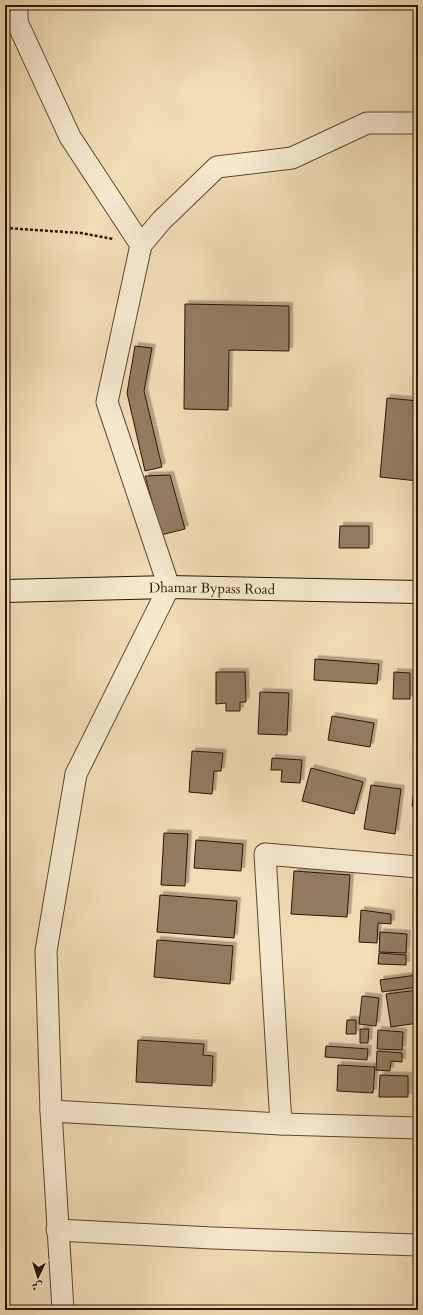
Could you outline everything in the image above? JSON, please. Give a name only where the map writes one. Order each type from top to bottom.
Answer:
[{"type":"main road","name":"Dhamar Bypass Road","points":[[5,590],[169,587],[418,592]]},
{"type":"street","points":[[18,5],[17,22],[70,137],[140,245]]},
{"type":"street","points":[[63,1310],[51,1111],[46,951],[76,774],[169,587],[107,402],[140,245],[161,221],[216,167],[292,158],[368,123],[418,123]]},
{"type":"street","points":[[281,1124],[265,854],[418,867]]},
{"type":"street","points":[[51,1111],[281,1124],[418,1128]]},
{"type":"street","points":[[57,1230],[418,1245]]},
{"type":"path","points":[[5,228],[81,233],[140,245]]},
{"type":"building","points":[[185,304],[289,306],[289,351],[229,350],[228,410],[184,409]]},
{"type":"building","points":[[135,346],[152,348],[144,391],[162,467],[145,471],[127,393]]},
{"type":"building","points":[[387,398],[418,401],[418,481],[380,477]]},
{"type":"building","points":[[170,475],[185,529],[161,535],[145,476]]},
{"type":"building","points":[[340,526],[369,526],[369,548],[339,548]]},
{"type":"building","points":[[418,532],[418,555],[416,555]]},
{"type":"building","points":[[315,659],[379,664],[377,684],[314,680]]},
{"type":"building","points":[[216,672],[245,672],[246,702],[240,702],[240,711],[226,711],[226,703],[216,704]]},
{"type":"building","points":[[394,672],[410,673],[410,699],[393,699]]},
{"type":"building","points":[[260,692],[289,693],[287,735],[258,734]]},
{"type":"building","points":[[332,716],[374,723],[370,747],[328,740]]},
{"type":"building","points":[[192,751],[223,753],[221,771],[214,771],[212,794],[189,792]]},
{"type":"building","points":[[272,758],[302,760],[300,783],[281,782],[282,770],[271,770]]},
{"type":"building","points":[[311,768],[363,782],[354,814],[302,801]]},
{"type":"building","points":[[416,772],[418,772],[418,807],[412,806]]},
{"type":"building","points":[[371,785],[401,789],[395,834],[364,829]]},
{"type":"building","points":[[164,833],[188,834],[185,886],[161,885]]},
{"type":"building","points":[[196,840],[243,844],[241,871],[194,868]]},
{"type":"building","points":[[294,871],[350,875],[347,917],[291,914]]},
{"type":"building","points":[[160,895],[237,901],[234,938],[157,932]]},
{"type":"building","points":[[361,910],[391,914],[391,924],[378,923],[377,943],[359,942]]},
{"type":"building","points":[[380,932],[407,934],[406,953],[379,952]]},
{"type":"building","points":[[157,940],[233,946],[230,984],[154,977]]},
{"type":"building","points":[[379,953],[406,955],[406,965],[378,964]]},
{"type":"building","points":[[417,975],[418,987],[382,992],[380,980]]},
{"type":"building","points":[[418,990],[418,1023],[391,1027],[386,994]]},
{"type":"building","points":[[362,996],[379,998],[376,1026],[359,1024]]},
{"type":"building","points":[[347,1020],[356,1020],[356,1034],[346,1034]]},
{"type":"building","points":[[360,1029],[369,1029],[368,1043],[360,1043]]},
{"type":"building","points":[[378,1030],[403,1032],[402,1050],[377,1049]]},
{"type":"building","points":[[138,1040],[204,1044],[203,1055],[213,1056],[212,1086],[136,1082]]},
{"type":"building","points":[[326,1046],[368,1049],[367,1060],[325,1057]]},
{"type":"building","points":[[377,1051],[402,1053],[402,1062],[391,1061],[390,1071],[376,1070]]},
{"type":"building","points":[[338,1065],[375,1067],[373,1093],[337,1091]]},
{"type":"building","points":[[380,1075],[408,1076],[408,1097],[379,1097]]}]
